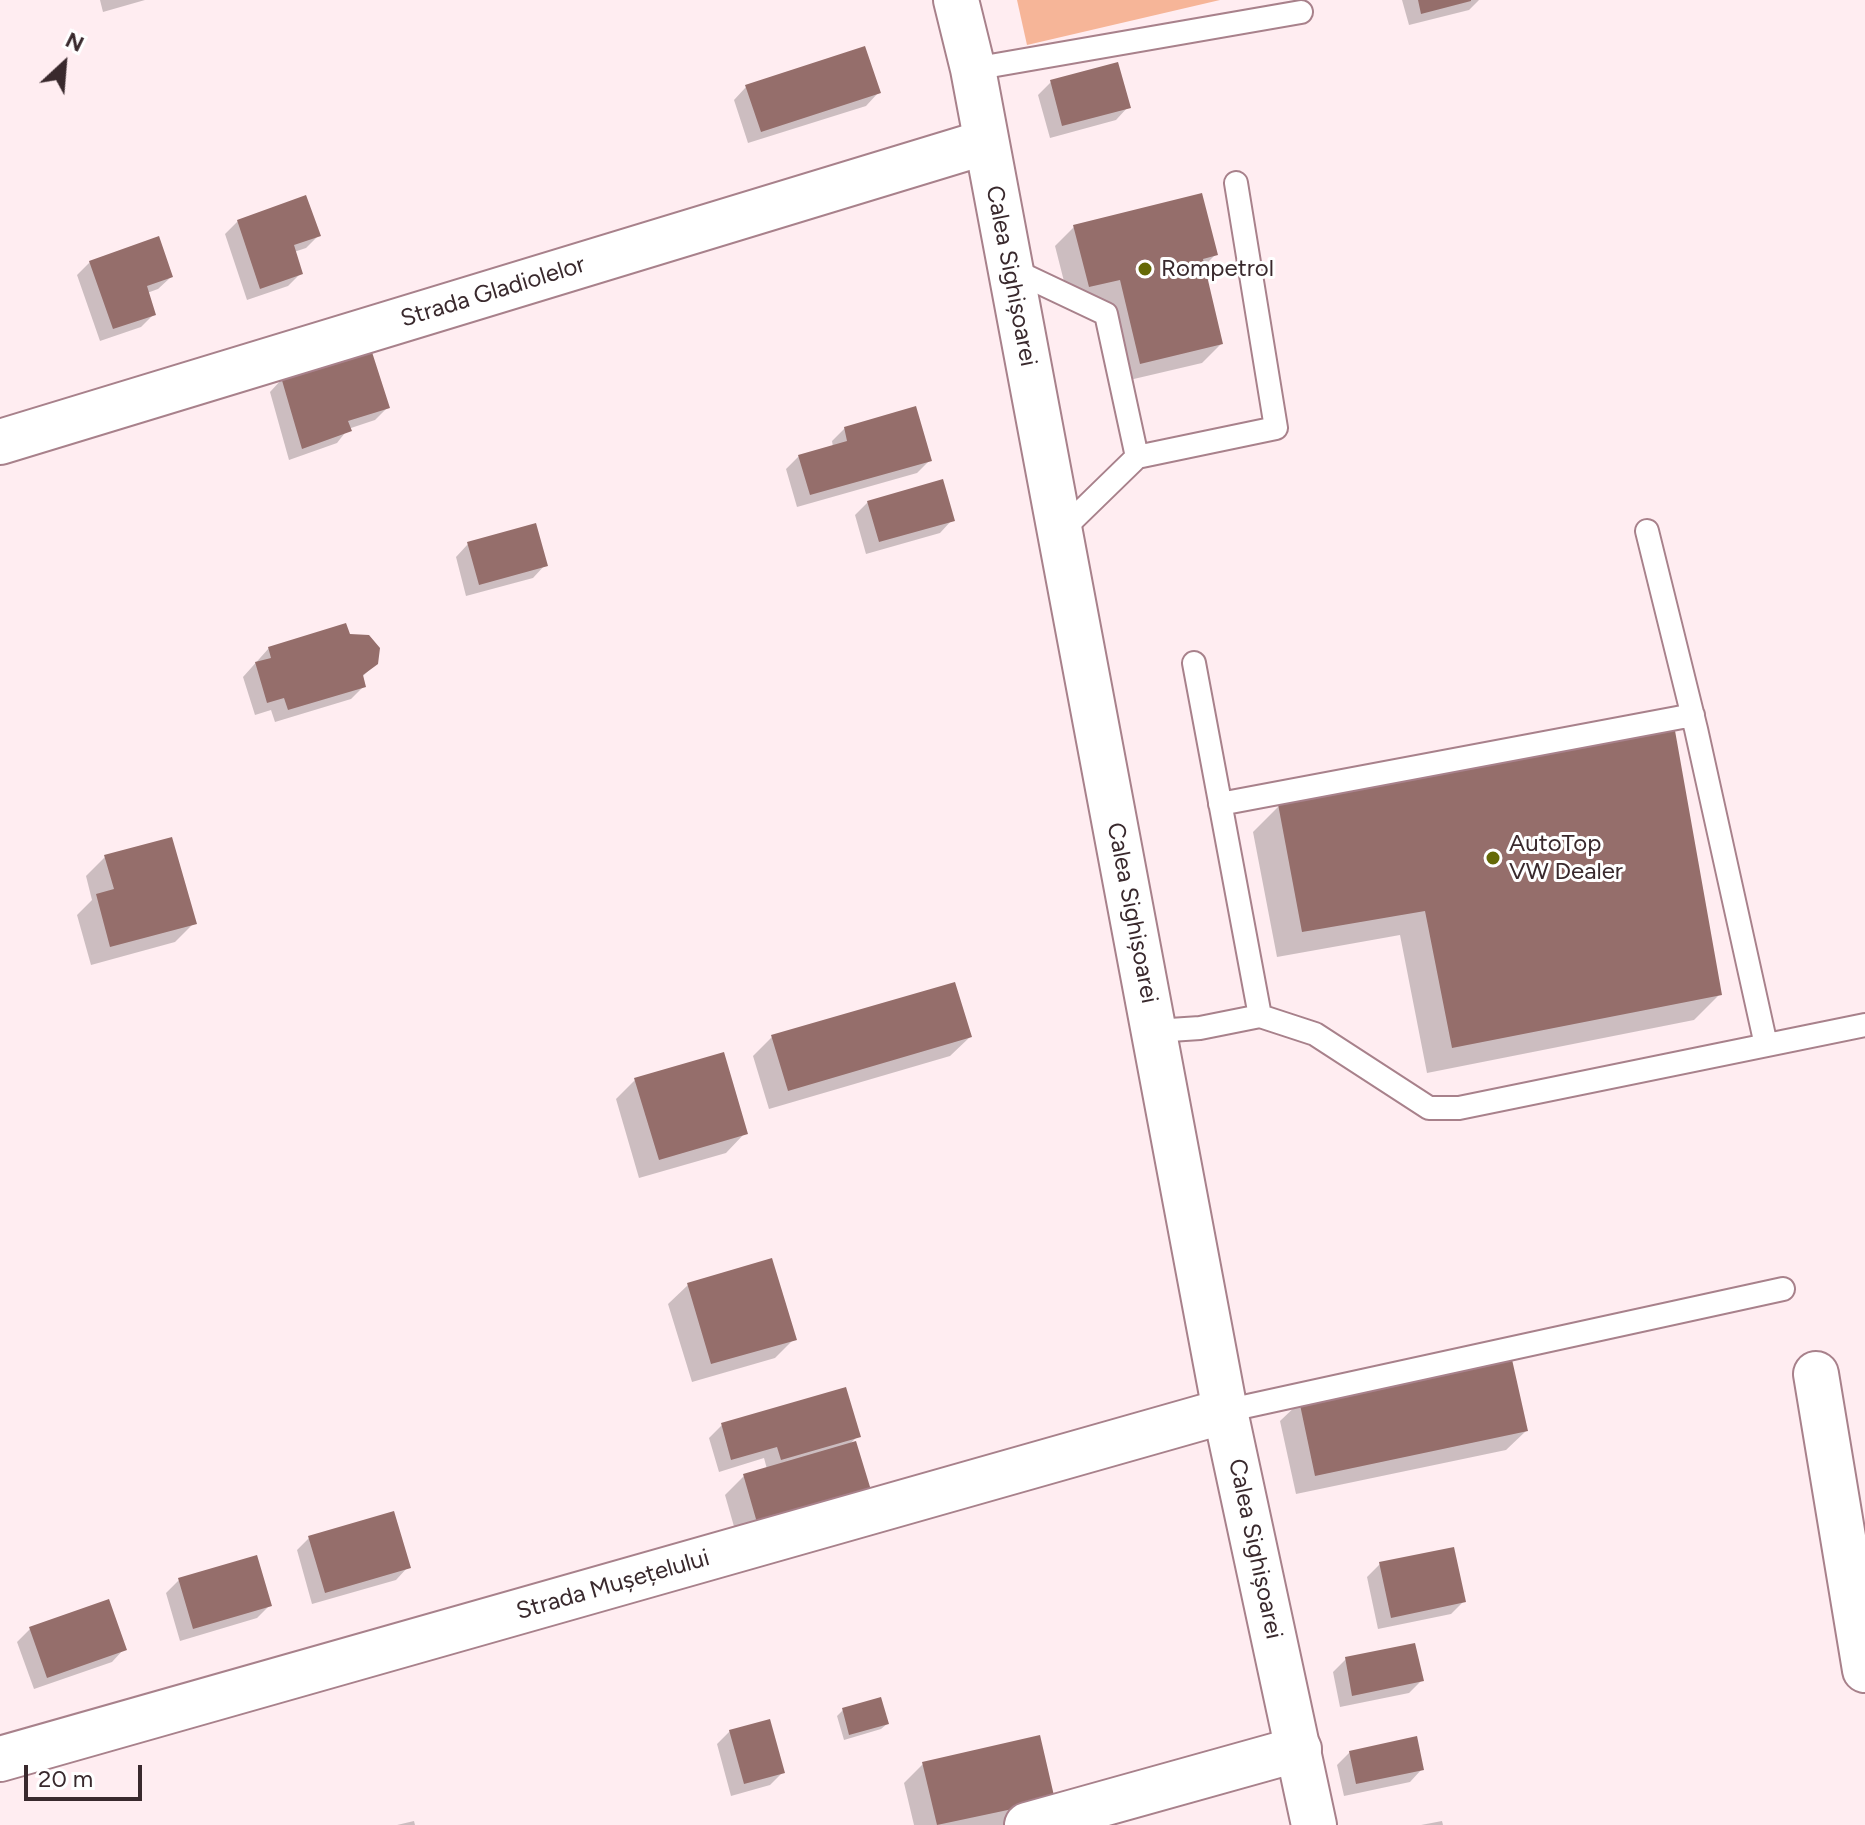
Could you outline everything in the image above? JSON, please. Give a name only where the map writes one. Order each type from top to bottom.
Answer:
[{"type":"main road","name":"Calea Sighișoarei","points":[[956,0],[973,69],[1225,1411],[1314,1825]]},
{"type":"main road","name":"Strada Gladiolelor","points":[[0,442],[986,142]]},
{"type":"main road","points":[[1816,1374],[1865,1668]]},
{"type":"main road","name":"Strada Mușețelului","points":[[0,1759],[1225,1411]]},
{"type":"main road","points":[[1027,1825],[1299,1749]]},
{"type":"lane","points":[[973,69],[1301,12]]},
{"type":"lane","points":[[1059,533],[1137,457],[1276,428],[1236,183]]},
{"type":"lane","points":[[1010,268],[1106,314],[1137,457]]},
{"type":"lane","points":[[1647,531],[1693,715],[1766,1045]]},
{"type":"lane","points":[[1194,663],[1260,1016]]},
{"type":"lane","points":[[1220,804],[1693,715]]},
{"type":"lane","points":[[1155,1031],[1200,1028],[1260,1016],[1315,1034],[1429,1108],[1459,1108],[1865,1025]]},
{"type":"lane","points":[[1225,1411],[1783,1289]]},
{"type":"shaded area","points":[[1017,0],[1220,0],[1027,45]]},
{"type":"building","points":[[1418,0],[1471,0],[1471,1],[1421,14]]},
{"type":"building","points":[[865,46],[881,93],[761,132],[745,85]]},
{"type":"building","points":[[1118,62],[1131,108],[1062,126],[1050,80]]},
{"type":"building","name":"Rompetrol","points":[[1202,193],[1218,255],[1203,259],[1223,344],[1140,364],[1120,280],[1089,287],[1073,225]]},
{"type":"building","points":[[306,195],[321,236],[294,245],[303,274],[260,289],[237,220]]},
{"type":"building","points":[[159,236],[173,277],[147,286],[156,315],[113,329],[89,261]]},
{"type":"building","points":[[371,349],[390,408],[348,421],[352,431],[302,449],[281,377]]},
{"type":"building","points":[[916,406],[932,461],[810,495],[798,455],[847,441],[844,427]]},
{"type":"building","points":[[943,479],[955,521],[879,542],[867,501]]},
{"type":"building","points":[[536,523],[548,566],[479,585],[467,542]]},
{"type":"building","points":[[346,623],[350,634],[369,635],[380,648],[378,664],[363,675],[366,687],[288,710],[284,698],[267,703],[255,662],[271,658],[268,647]]},
{"type":"building","name":"AutoTop VW Dealer","points":[[1674,725],[1722,995],[1452,1048],[1425,911],[1302,932],[1278,804]]},
{"type":"building","points":[[172,837],[197,924],[110,947],[96,894],[114,889],[104,855]]},
{"type":"building","points":[[955,982],[972,1037],[788,1091],[771,1035]]},
{"type":"building","points":[[724,1052],[748,1134],[659,1160],[634,1078]]},
{"type":"building","points":[[772,1258],[797,1340],[711,1364],[687,1283]]},
{"type":"building","points":[[1511,1355],[1528,1431],[1315,1476],[1299,1400]]},
{"type":"building","points":[[846,1387],[861,1437],[781,1460],[777,1447],[731,1460],[721,1423]]},
{"type":"building","points":[[856,1441],[874,1500],[760,1533],[743,1474]]},
{"type":"building","points":[[394,1511],[411,1568],[325,1593],[308,1536]]},
{"type":"building","points":[[1454,1547],[1466,1602],[1391,1618],[1379,1562]]},
{"type":"building","points":[[257,1555],[272,1606],[193,1629],[178,1578]]},
{"type":"building","points":[[109,1599],[127,1650],[47,1678],[29,1627]]},
{"type":"building","points":[[1415,1643],[1424,1681],[1352,1696],[1345,1657]]},
{"type":"building","points":[[881,1697],[889,1724],[849,1735],[842,1708]]},
{"type":"building","points":[[770,1719],[785,1773],[744,1784],[729,1730]]},
{"type":"building","points":[[1040,1735],[1055,1800],[937,1825],[922,1762]]},
{"type":"building","points":[[1417,1736],[1424,1770],[1356,1784],[1349,1751]]},
{"type":"place","name":"Rompetrol","points":[[1145,269]]},
{"type":"place","name":"AutoTop VW Dealer","points":[[1493,858]]}]
